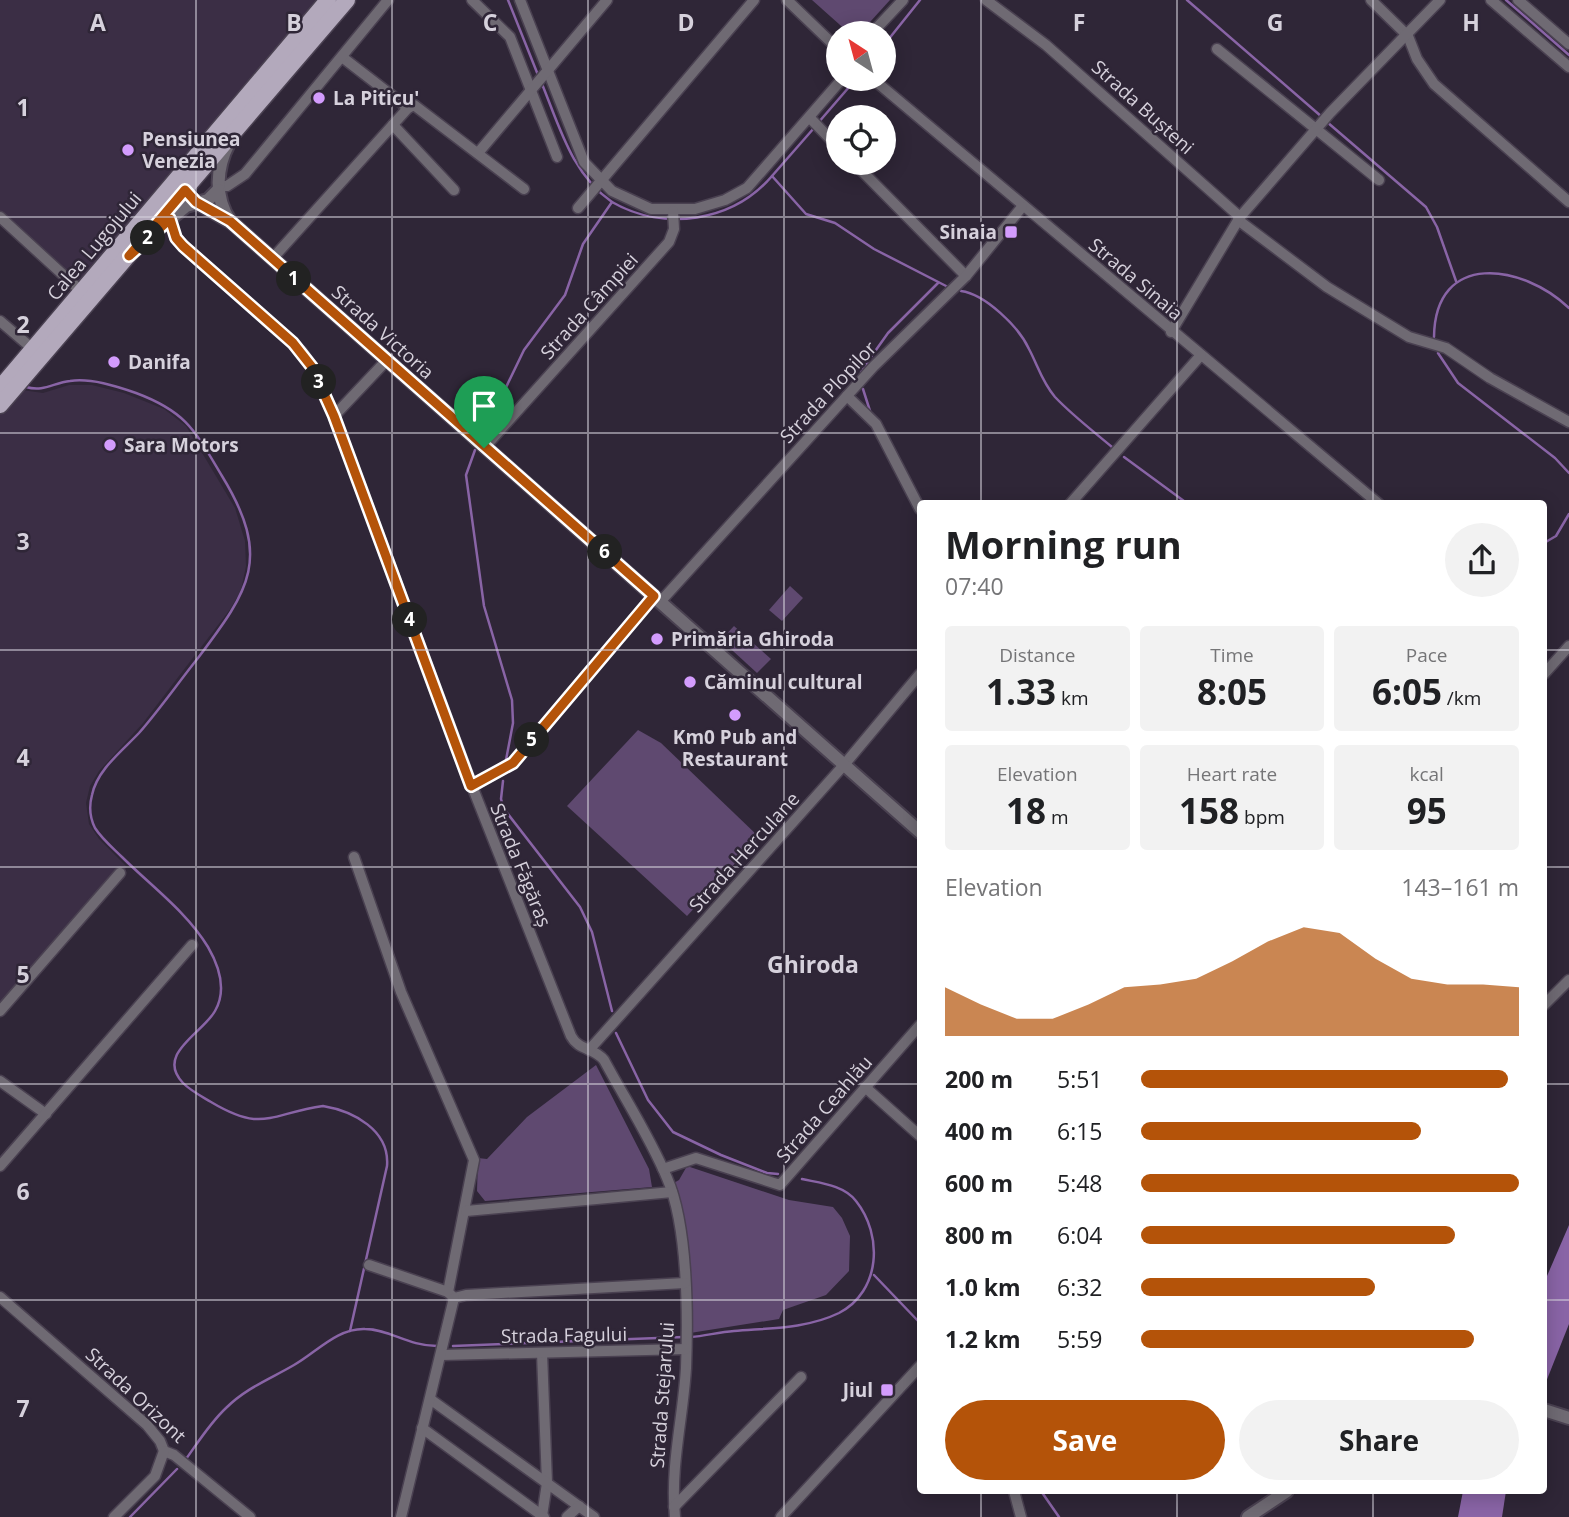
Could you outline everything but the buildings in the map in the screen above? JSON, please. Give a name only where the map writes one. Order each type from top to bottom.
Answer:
[{"type":"main road","name":"Calea Lugojului","points":[[0,388],[328,0]]},
{"type":"main road","name":"Calea Lugojului","points":[[0,405],[129,256],[191,196],[234,133],[347,0]]},
{"type":"street","points":[[218,188],[227,186],[245,174],[388,0]]},
{"type":"street","points":[[472,0],[507,31],[540,79],[597,187],[673,217],[743,191],[761,176],[833,91]]},
{"type":"street","points":[[520,0],[557,157]]},
{"type":"street","points":[[478,153],[607,0]]},
{"type":"street","points":[[578,208],[754,0]]},
{"type":"street","points":[[787,0],[826,37]]},
{"type":"street","points":[[884,21],[903,0]]},
{"type":"street","name":"Strada Bușteni","points":[[986,0],[1046,45],[1239,218],[1336,292],[1409,337],[1446,348],[1490,378],[1569,422]]},
{"type":"street","points":[[1371,0],[1408,36],[1417,59],[1434,84],[1569,202]]},
{"type":"street","points":[[1171,332],[1239,218],[1330,113],[1408,36],[1440,0]]},
{"type":"street","points":[[1491,0],[1569,66]]},
{"type":"street","points":[[1518,0],[1569,44]]},
{"type":"street","points":[[1217,49],[1318,127],[1379,180]]},
{"type":"street","points":[[342,57],[478,153],[524,189]]},
{"type":"street","name":"Strada Sinaia","points":[[887,91],[1374,500]]},
{"type":"street","points":[[272,259],[411,107]]},
{"type":"street","points":[[812,119],[826,134]]},
{"type":"street","points":[[393,125],[454,190]]},
{"type":"street","points":[[191,196],[208,200],[218,188],[220,163],[234,133]]},
{"type":"street","points":[[191,196],[185,180],[196,159]]},
{"type":"street","points":[[866,175],[966,276]]},
{"type":"street","name":"Strada Victoria","points":[[218,188],[230,221]]},
{"type":"street","points":[[129,256],[191,196]]},
{"type":"street","name":"Strada Victoria","points":[[191,196],[230,221],[917,829]]},
{"type":"street","name":"Strada Plopilor","points":[[471,786],[513,763],[657,599],[847,396],[966,276],[1023,207]]},
{"type":"street","points":[[0,217],[83,293]]},
{"type":"street","name":"Strada Câmpiei","points":[[484,448],[670,243],[673,217]]},
{"type":"street","name":"Strada Făgăraș","points":[[170,219],[176,238],[183,246],[306,356],[334,416],[471,786],[570,1036],[578,1046],[589,1050]]},
{"type":"street","points":[[0,321],[34,349]]},
{"type":"street","points":[[1074,500],[1201,355]]},
{"type":"street","points":[[334,416],[386,361]]},
{"type":"street","points":[[847,396],[876,424],[917,503]]},
{"type":"street","points":[[1547,671],[1569,646]]},
{"type":"street","name":"Strada Herculane","points":[[589,1050],[844,765],[917,678]]},
{"type":"street","points":[[354,856],[401,992],[442,1093],[469,1143],[474,1160],[442,1356],[401,1517]]},
{"type":"street","points":[[0,1011],[120,873]]},
{"type":"street","points":[[0,1166],[192,945]]},
{"type":"street","points":[[1547,1002],[1569,980]]},
{"type":"street","name":"Strada Ceahlău","points":[[663,1169],[695,1158],[780,1185],[917,1028]]},
{"type":"street","name":"Strada Stejarului","points":[[589,1050],[604,1060],[663,1169],[672,1192],[685,1283],[686,1332],[674,1465],[675,1512]]},
{"type":"street","points":[[0,1081],[46,1114]]},
{"type":"street","points":[[865,1087],[917,1133]]},
{"type":"street","points":[[466,1211],[672,1192]]},
{"type":"street","points":[[369,1265],[451,1295],[685,1283]]},
{"type":"street","name":"Strada Orizont","points":[[0,1297],[147,1425],[160,1441],[164,1451],[174,1455],[250,1517]]},
{"type":"street","name":"Strada Fagului","points":[[442,1356],[686,1347]]},
{"type":"street","points":[[422,1428],[543,1516],[547,1483],[542,1353]]},
{"type":"street","points":[[780,1517],[917,1369]]},
{"type":"street","points":[[675,1512],[801,1377]]},
{"type":"street","points":[[430,1399],[594,1517]]},
{"type":"street","points":[[1549,1413],[1569,1418]]},
{"type":"street","points":[[114,1517],[155,1476],[164,1451]]},
{"type":"street","points":[[1015,1494],[1021,1517]]},
{"type":"street","points":[[1248,1517],[1282,1494]]},
{"type":"street","points":[[567,1517],[579,1506]]},
{"type":"shaded area","points":[[0,0],[338,0],[85,299],[0,220]]},
{"type":"shaded area","points":[[812,0],[890,0],[871,21],[836,21]]},
{"type":"shaded area","points":[[69,385],[92,385],[124,393],[164,409],[186,426],[235,508],[245,541],[246,566],[241,590],[231,608],[143,723],[99,771],[90,786],[86,803],[89,824],[99,839],[127,867],[0,1012],[0,407],[15,389],[43,393]]},
{"type":"shaded area","points":[[790,586],[803,598],[782,621],[769,610]]},
{"type":"shaded area","points":[[734,626],[771,659],[757,673],[721,640]]},
{"type":"shaded area","points":[[638,730],[661,743],[759,837],[687,916],[567,806]]},
{"type":"shaded area","points":[[596,1065],[649,1169],[652,1187],[485,1201],[477,1191],[478,1158],[487,1159],[527,1117]]},
{"type":"shaded area","points":[[687,1166],[789,1200],[833,1207],[842,1218],[850,1236],[849,1271],[826,1295],[783,1310],[779,1319],[690,1333],[672,1184],[679,1180]]},
{"type":"shaded area","points":[[1569,1225],[1569,1324],[1547,1379],[1547,1276]]},
{"type":"shaded area","points":[[1462,1494],[1506,1494],[1502,1517],[1458,1517]]},
{"type":"waterway","points":[[508,0],[538,75]]},
{"type":"waterway","points":[[896,30],[920,0]]},
{"type":"waterway","points":[[1187,0],[1322,117]]},
{"type":"waterway","points":[[1506,0],[1569,55]]},
{"type":"waterway","points":[[542,84],[577,164],[598,191],[612,202]]},
{"type":"waterway","points":[[818,123],[846,91]]},
{"type":"waterway","points":[[1327,122],[1426,207],[1437,227],[1456,281]]},
{"type":"waterway","points":[[772,176],[814,128]]},
{"type":"waterway","points":[[482,437],[524,350],[565,295],[583,244],[612,202],[653,217],[697,218],[738,204],[756,192],[772,176],[806,214],[835,223],[874,249],[948,287]]},
{"type":"waterway","points":[[1434,337],[1438,309],[1449,290],[1465,278],[1485,273],[1506,275],[1529,282],[1550,293],[1569,308]]},
{"type":"waterway","points":[[861,371],[888,333],[938,283]]},
{"type":"waterway","points":[[961,291],[970,293],[990,305],[1018,331],[1043,380],[1055,397],[1112,447]]},
{"type":"waterway","points":[[1438,353],[1458,383],[1555,458],[1569,473]]},
{"type":"waterway","points":[[26,387],[43,388],[78,380],[95,382],[136,393],[167,408],[188,425],[204,447],[222,476],[247,529],[250,551],[248,572],[242,592],[231,612],[154,715],[99,777],[91,799],[90,812],[95,828],[104,840],[190,922],[208,947],[218,970],[221,987],[219,1003],[209,1019],[184,1044],[174,1063],[183,1083],[196,1093],[243,1117],[266,1119],[323,1106],[346,1112],[367,1124],[382,1142],[387,1166],[350,1331]]},
{"type":"waterway","points":[[863,389],[870,411]]},
{"type":"waterway","points":[[475,450],[466,475],[484,606],[512,700],[513,723],[506,760]]},
{"type":"waterway","points":[[1124,457],[1183,500]]},
{"type":"waterway","points":[[1547,541],[1556,536],[1569,514]]},
{"type":"waterway","points":[[503,781],[501,799],[504,809],[580,907],[592,932],[612,1011]]},
{"type":"waterway","points":[[616,1033],[648,1100],[673,1132],[721,1155],[767,1173],[778,1174]]},
{"type":"waterway","points":[[691,1337],[814,1322],[839,1313],[863,1291],[870,1277],[874,1246],[865,1215],[845,1191],[802,1179]]},
{"type":"waterway","points":[[874,1275],[917,1320]]},
{"type":"waterway","points":[[186,1459],[205,1432],[234,1401],[345,1332],[374,1330],[437,1346]]},
{"type":"waterway","points":[[453,1346],[684,1337]]},
{"type":"waterway","points":[[130,1517],[177,1469]]},
{"type":"waterway","points":[[1043,1494],[1059,1517]]},
{"type":"place","name":"La Piticu'","points":[[319,98]]},
{"type":"place","name":"Pensiunea Venezia","points":[[128,150]]},
{"type":"place","name":"Sinaia","points":[[1011,232]]},
{"type":"place","name":"Danifa","points":[[114,362]]},
{"type":"place","name":"Sara Motors","points":[[110,445]]},
{"type":"place","name":"Primăria Ghiroda","points":[[657,639]]},
{"type":"place","name":"Căminul cultural","points":[[690,682]]},
{"type":"place","name":"Km0 Pub and Restaurant","points":[[735,715]]},
{"type":"place","name":"Jiul","points":[[887,1390]]},
{"type":"district","name":"Ghiroda","points":[[813,964]]},
{"type":"route","points":[[185,190],[196,202],[230,221],[484,448],[654,596],[513,763],[471,786],[334,416],[309,362],[293,343],[183,246],[176,238],[170,219],[129,256],[185,190]]}]
